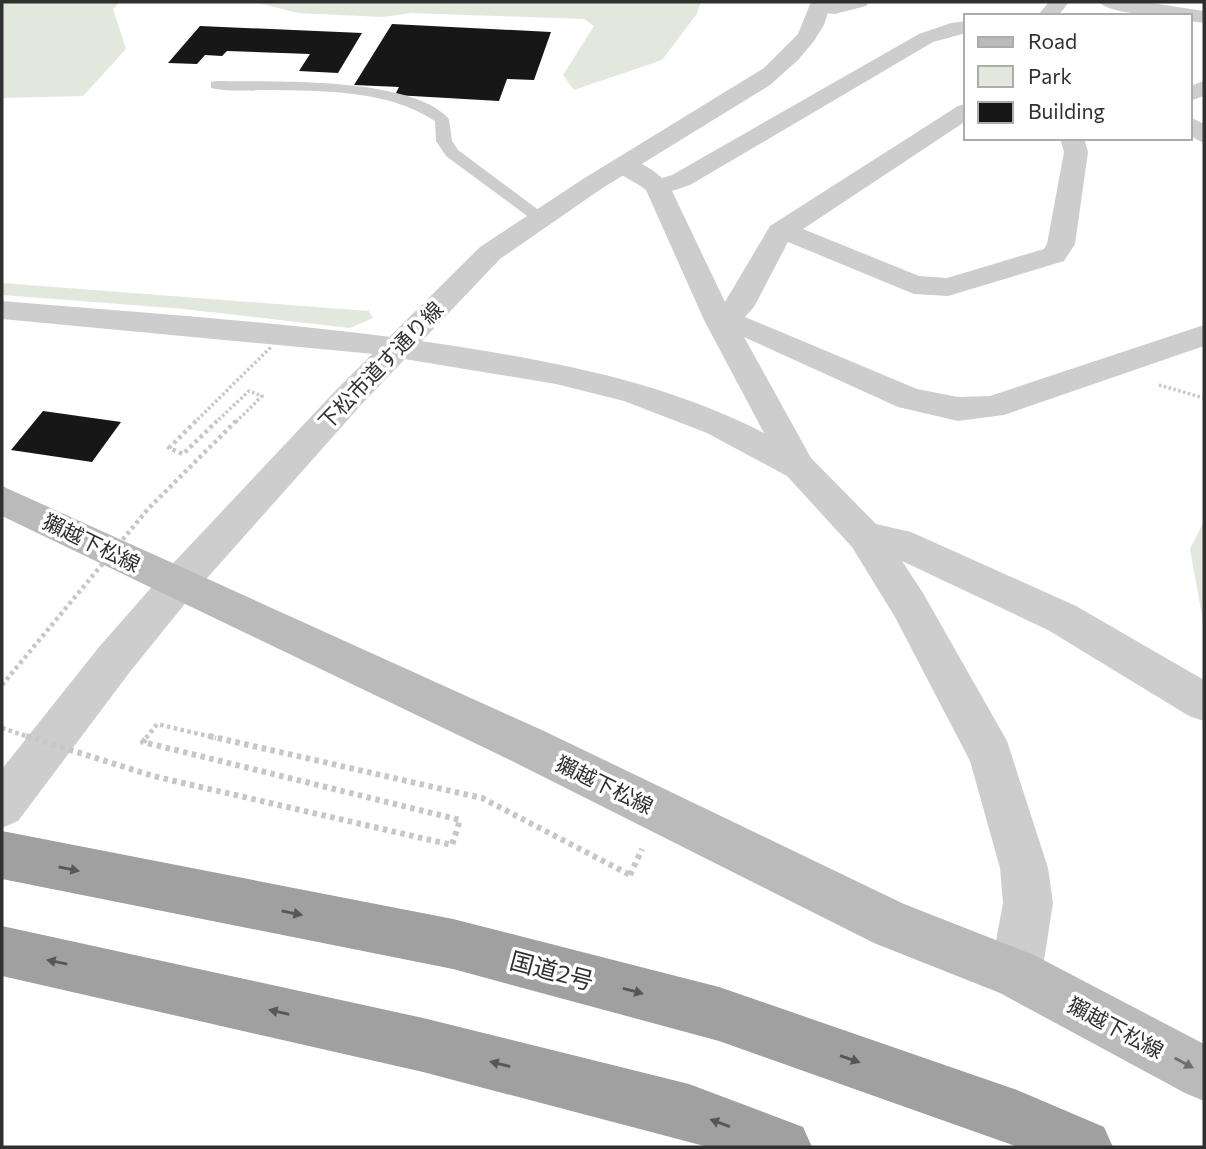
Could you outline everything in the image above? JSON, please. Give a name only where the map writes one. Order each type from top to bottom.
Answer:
[{"type":"highway","name":"国道2号","points":[[2,855],[453,944],[719,1014],[1017,1118],[1084,1147]]},
{"type":"highway","points":[[2,951],[490,1062],[689,1112],[783,1147]]},
{"type":"main road","name":"獺越下松線","points":[[2,499],[178,584],[528,746],[892,925],[1016,973],[1204,1074]]},
{"type":"street","points":[[820,5],[835,8],[859,2]]},
{"type":"street","points":[[1109,2],[1185,14]]},
{"type":"street","name":"下松市道す通り線","points":[[2,805],[114,660],[178,584],[490,253],[540,217],[784,64],[812,29],[820,5]]},
{"type":"street","points":[[657,187],[681,180],[926,38],[964,27]]},
{"type":"street","points":[[719,320],[738,307],[780,232],[964,112]]},
{"type":"street","points":[[780,232],[801,237],[915,285],[948,287],[1054,255],[1061,244],[1076,152],[1073,140]]},
{"type":"street","points":[[623,165],[645,176],[657,187],[719,320],[799,467],[865,537],[909,605],[990,756],[1024,868],[1028,903],[1016,973]]},
{"type":"street","points":[[2,310],[278,334],[398,348],[555,373],[633,393],[719,425],[799,467]]},
{"type":"street","points":[[719,320],[747,327],[910,399],[958,409],[992,407],[1204,335]]},
{"type":"street","points":[[865,537],[898,543],[1062,618],[1204,702]]},
{"type":"lane","points":[[216,85],[379,93],[413,101],[431,109],[442,119],[444,141],[452,153],[540,217]]},
{"type":"path","points":[[2,685],[148,509],[262,396],[248,391],[183,454],[169,448],[271,348]]},
{"type":"path","points":[[2,728],[153,776],[452,845],[460,820],[143,742],[157,723],[482,797],[630,875]]},
{"type":"green space","points":[[2,2],[120,2],[113,9],[126,49],[83,96],[2,98]]},
{"type":"green space","points":[[255,2],[701,2],[696,15],[662,60],[574,90],[563,75],[594,26],[584,19],[412,13],[382,17],[298,13]]},
{"type":"green space","points":[[2,283],[369,311],[373,318],[350,328],[184,309],[2,295]]},
{"type":"green space","points":[[1204,521],[1204,627],[1190,549]]},
{"type":"building","points":[[392,24],[551,32],[534,80],[507,79],[499,101],[395,95],[399,87],[354,85]]},
{"type":"building","points":[[200,26],[362,33],[338,73],[299,71],[310,54],[227,51],[222,56],[205,55],[197,64],[168,63]]},
{"type":"building","points":[[43,411],[121,422],[92,462],[11,450]]}]
